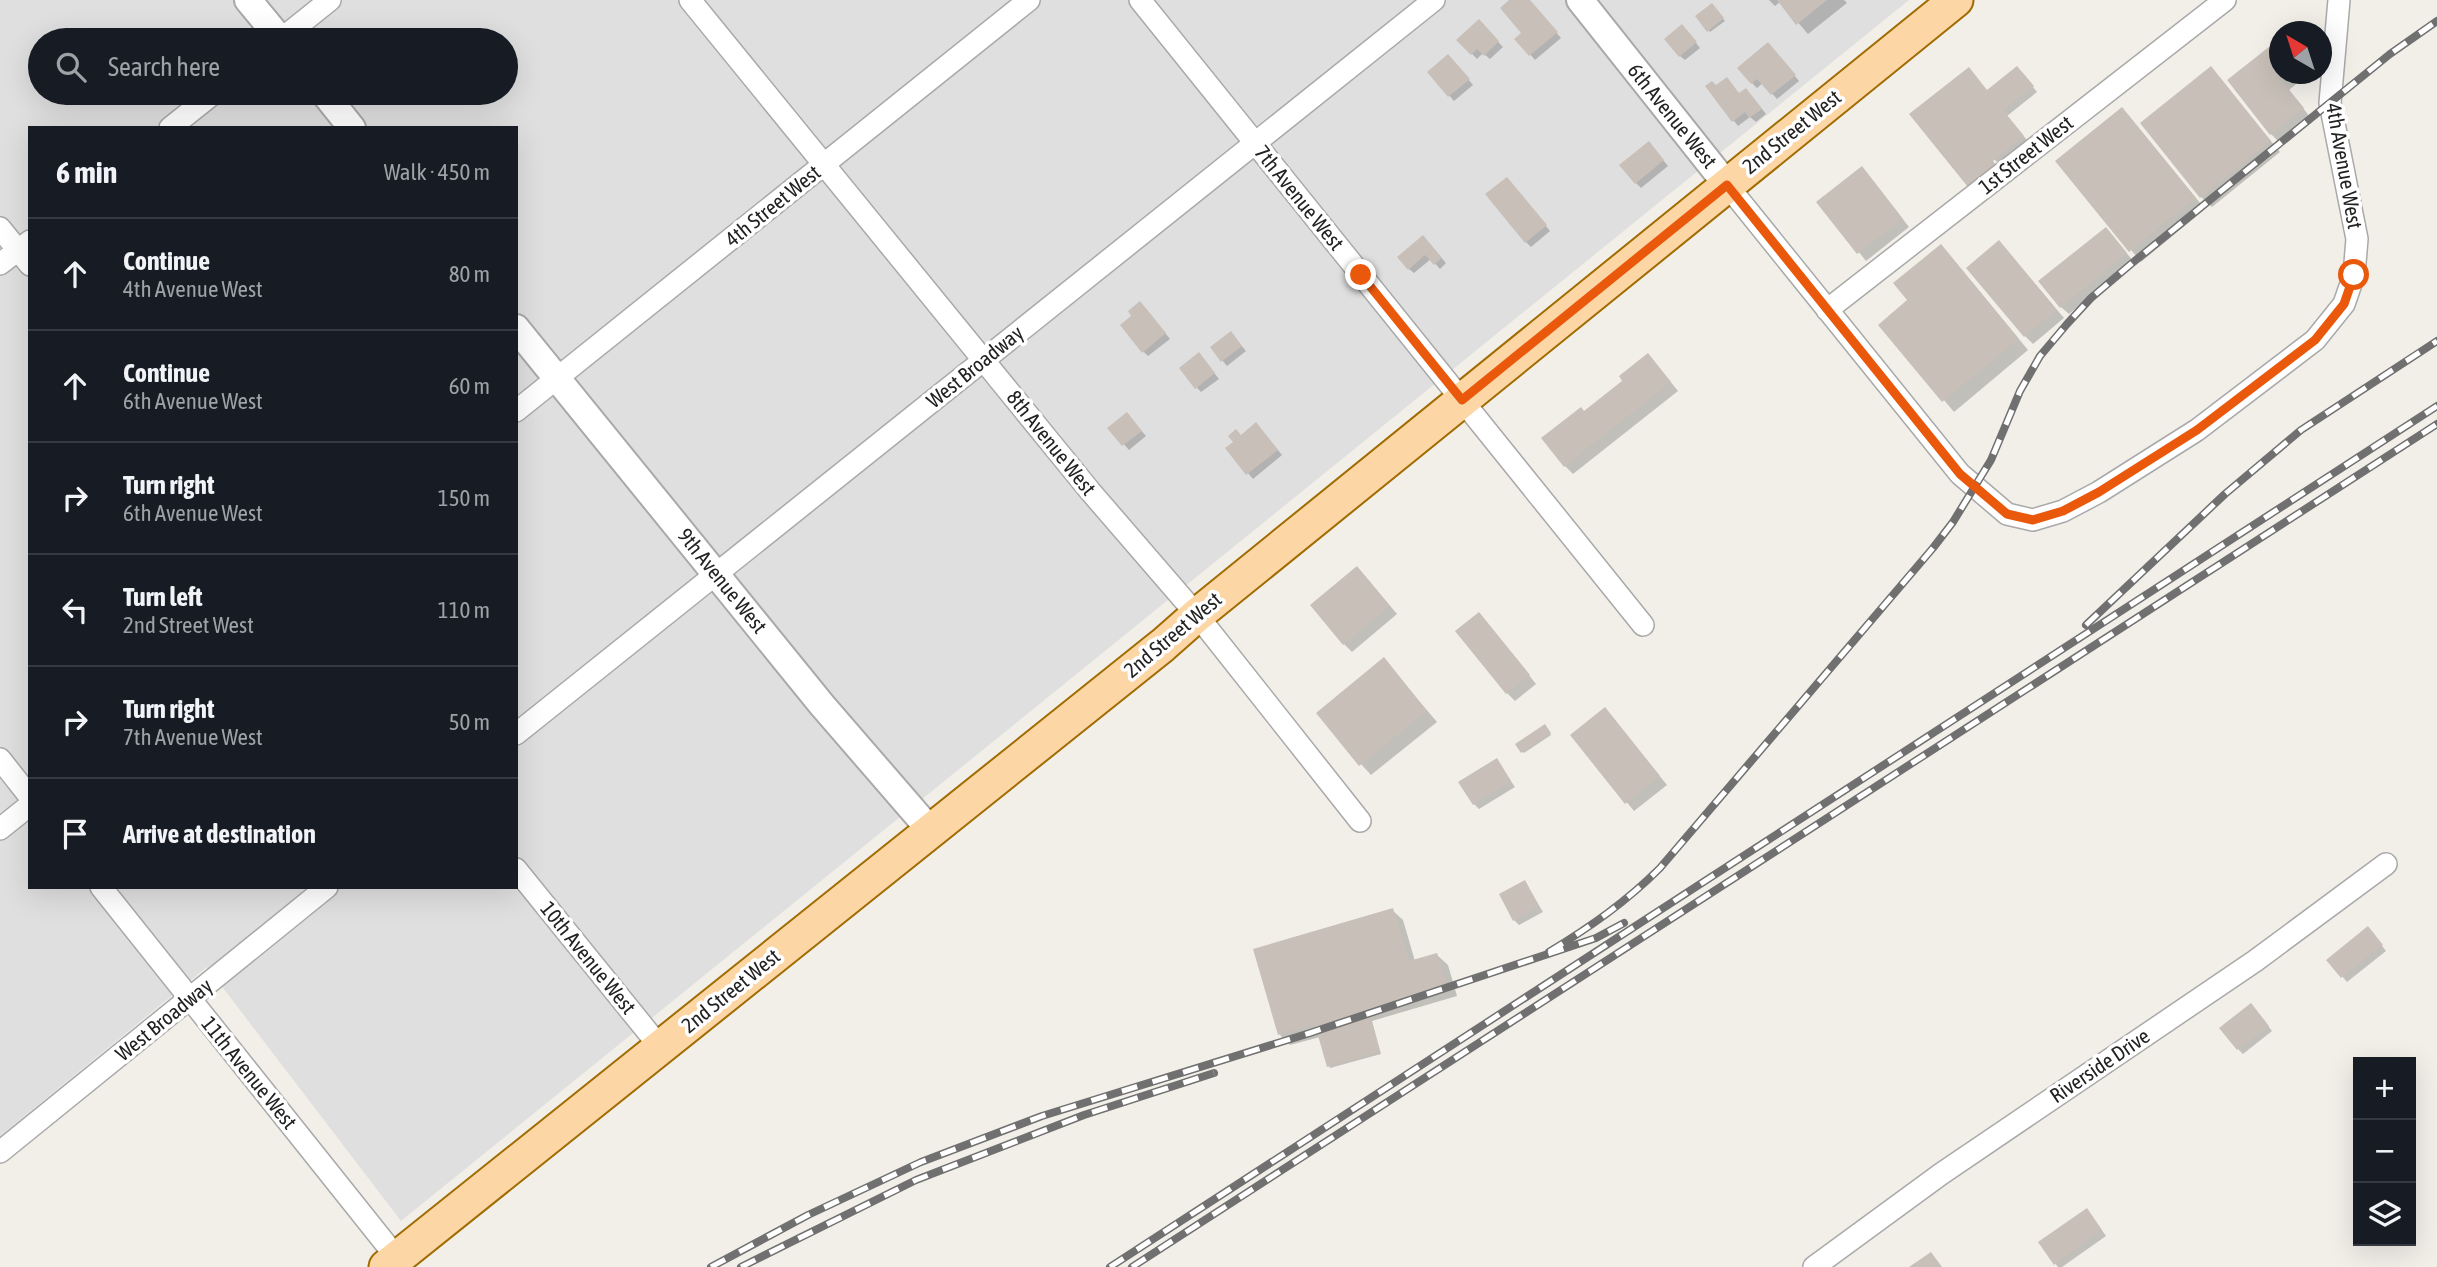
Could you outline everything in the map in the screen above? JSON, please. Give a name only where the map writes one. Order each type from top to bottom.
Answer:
[{"type":"main road","name":"2nd Street West","points":[[392,1263],[1163,645],[1196,615],[1956,0]]},
{"type":"street","points":[[248,0],[270,28]]},
{"type":"street","points":[[295,28],[330,0]]},
{"type":"street","name":"8th Avenue West","points":[[690,0],[1090,491],[1196,615],[1360,821]]},
{"type":"street","name":"4th Street West","points":[[518,409],[1029,0]]},
{"type":"street","name":"7th Avenue West","points":[[1140,0],[1643,625]]},
{"type":"street","name":"West Broadway","points":[[518,732],[1434,0]]},
{"type":"street","name":"6th Avenue West","points":[[1580,0],[1960,474],[2007,514],[2033,520],[2063,511],[2099,492],[2197,430]]},
{"type":"street","name":"1st Street West","points":[[1826,310],[2225,0]]},
{"type":"street","name":"4th Avenue West","points":[[2197,430],[2315,340],[2344,304],[2354,275],[2357,239],[2330,103],[2339,0]]},
{"type":"street","points":[[173,126],[199,105]]},
{"type":"street","points":[[334,105],[350,126]]},
{"type":"street","points":[[0,228],[26,252],[0,264]]},
{"type":"street","name":"9th Avenue West","points":[[518,330],[822,705],[931,831]]},
{"type":"street","points":[[0,759],[28,794]]},
{"type":"street","points":[[0,829],[28,807]]},
{"type":"street","name":"Riverside Drive","points":[[1814,1267],[1941,1174],[2255,961],[2386,864]]},
{"type":"street","name":"10th Avenue West","points":[[518,871],[660,1047]]},
{"type":"street","name":"11th Avenue West","points":[[103,889],[392,1263]]},
{"type":"street","name":"West Broadway","points":[[0,1152],[325,889]]},
{"type":"shaded area","points":[[0,0],[1909,0],[401,1221],[207,967],[0,1136]]},
{"type":"building","points":[[1509,0],[1530,0],[1558,32],[1529,56],[1514,39],[1521,33],[1500,8]]},
{"type":"building","points":[[1777,0],[1827,0],[1796,25]]},
{"type":"building","points":[[1712,3],[1724,18],[1707,32],[1695,16]]},
{"type":"building","points":[[1479,19],[1499,41],[1484,56],[1477,49],[1471,55],[1456,40]]},
{"type":"building","points":[[1682,24],[1697,42],[1679,57],[1664,39]]},
{"type":"building","points":[[1768,42],[1796,75],[1771,95],[1757,79],[1751,84],[1737,68]]},
{"type":"building","points":[[2269,47],[2269,84],[2284,84],[2304,108],[2270,135],[2227,80]]},
{"type":"building","points":[[1448,54],[1470,79],[1448,97],[1427,72]]},
{"type":"building","points":[[2017,66],[2034,86],[2003,110],[2024,136],[1993,161],[2000,170],[1972,192],[1909,114],[1969,67],[1987,90]]},
{"type":"building","points":[[2211,66],[2271,141],[2200,198],[2140,123]]},
{"type":"building","points":[[1727,77],[1739,93],[1746,88],[1762,109],[1749,118],[1745,112],[1732,122],[1705,86],[1712,81],[1716,85]]},
{"type":"building","points":[[2122,107],[2196,198],[2129,252],[2055,161]]},
{"type":"building","points":[[1649,141],[1664,160],[1635,184],[1619,165]]},
{"type":"building","points":[[1862,166],[1903,219],[1857,254],[1816,202]]},
{"type":"building","points":[[1507,177],[1547,225],[1525,243],[1485,194]]},
{"type":"building","points":[[2106,227],[2127,253],[2060,308],[2038,281]]},
{"type":"building","points":[[1423,235],[1442,258],[1434,265],[1425,255],[1408,270],[1397,257]]},
{"type":"building","points":[[1999,240],[2057,310],[2024,337],[1966,268]]},
{"type":"building","points":[[1941,244],[2019,339],[1942,402],[1878,325],[1907,300],[1893,283]]},
{"type":"building","points":[[1140,301],[1166,333],[1142,353],[1120,325],[1131,316],[1128,311]]},
{"type":"building","points":[[1231,331],[1242,346],[1221,362],[1210,347]]},
{"type":"building","points":[[1199,352],[1215,373],[1195,389],[1179,368]]},
{"type":"building","points":[[1648,353],[1671,382],[1564,467],[1541,438],[1581,407],[1584,411],[1622,381],[1619,376]]},
{"type":"building","points":[[1127,412],[1142,431],[1122,446],[1107,428]]},
{"type":"building","points":[[1256,422],[1278,450],[1246,475],[1225,448],[1233,442],[1228,436],[1236,429],[1241,435]]},
{"type":"building","points":[[1357,566],[1390,606],[1343,645],[1310,605]]},
{"type":"building","points":[[1479,612],[1530,675],[1506,694],[1455,631]]},
{"type":"building","points":[[1384,657],[1427,711],[1359,766],[1316,713]]},
{"type":"building","points":[[1605,707],[1660,776],[1625,804],[1570,735]]},
{"type":"building","points":[[1545,724],[1551,733],[1521,753],[1515,744]]},
{"type":"building","points":[[1497,758],[1511,781],[1473,805],[1458,782]]},
{"type":"building","points":[[1525,880],[1539,906],[1513,921],[1499,894]]},
{"type":"building","points":[[1393,908],[1409,961],[1437,953],[1447,986],[1368,1009],[1380,1052],[1327,1067],[1315,1025],[1278,1035],[1253,949]]},
{"type":"building","points":[[2368,926],[2383,945],[2341,978],[2326,960]]},
{"type":"building","points":[[2251,1003],[2269,1026],[2237,1050],[2219,1028]]},
{"type":"building","points":[[2087,1208],[2102,1230],[2054,1265],[2038,1242]]},
{"type":"building","points":[[1931,1252],[1942,1267],[1909,1267]]},
{"type":"railway","points":[[1549,952],[1607,913],[1660,868],[1933,548],[1953,522],[1991,460],[2020,391],[2040,356],[2091,298],[2390,54],[2437,21]]},
{"type":"railway","points":[[2086,625],[2225,494],[2301,430],[2437,341]]},
{"type":"railway","points":[[1110,1267],[2437,406]]},
{"type":"railway","points":[[1132,1267],[2437,424]]},
{"type":"railway","points":[[711,1267],[808,1215],[921,1162],[1042,1116],[1310,1033],[1596,938],[1624,923]]},
{"type":"railway","points":[[741,1267],[916,1180],[1084,1115],[1214,1073]]},
{"type":"route","points":[[1361,275],[1462,400],[1727,185],[1960,474],[2007,514],[2033,520],[2063,511],[2099,492],[2197,430],[2315,340],[2344,304],[2354,275]]}]
